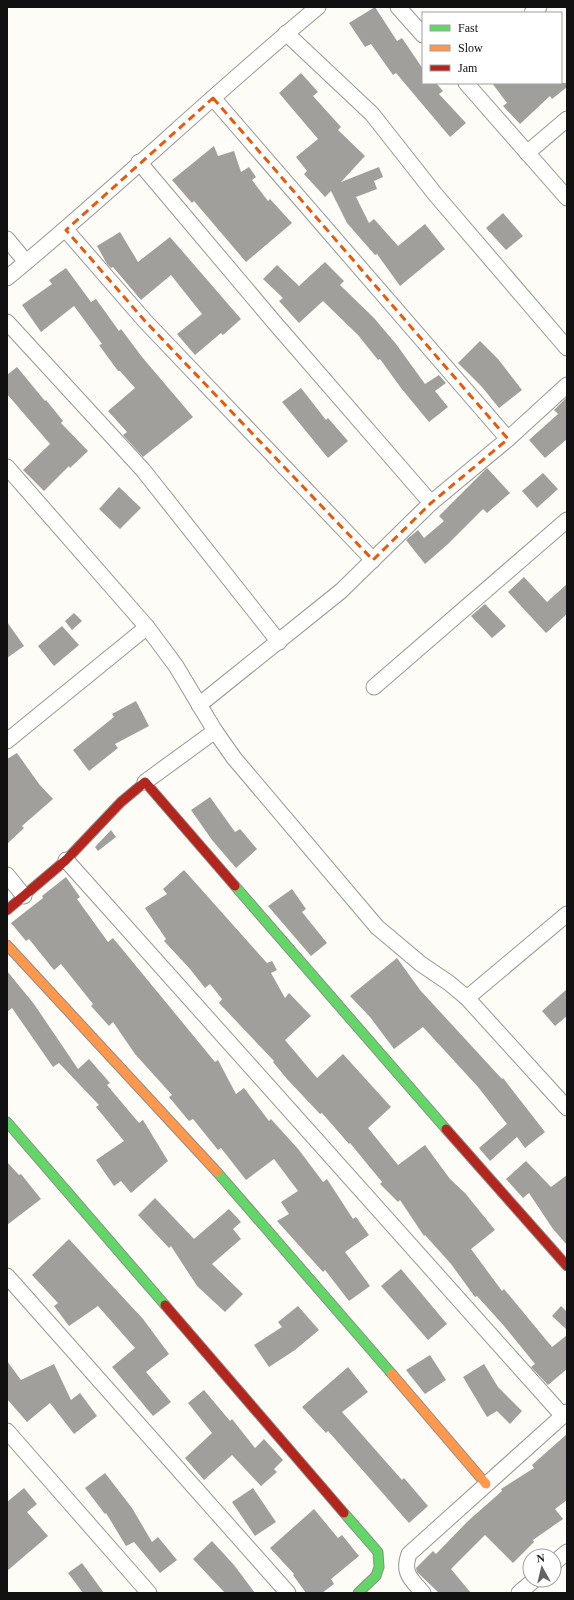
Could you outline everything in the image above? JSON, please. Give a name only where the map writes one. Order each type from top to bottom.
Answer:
[{"type":"street","points":[[7,278],[66,230],[139,162],[286,33],[318,7]]},
{"type":"street","points":[[398,7],[422,34]]},
{"type":"street","points":[[286,33],[372,114],[435,194],[567,348]]},
{"type":"street","points":[[467,84],[567,198]]},
{"type":"street","points":[[212,98],[508,439]]},
{"type":"street","points":[[527,153],[567,119]]},
{"type":"street","points":[[139,162],[274,322],[431,503]]},
{"type":"street","points":[[66,230],[145,321],[373,560]]},
{"type":"street","points":[[7,239],[26,262]]},
{"type":"street","points":[[7,322],[143,470],[278,642]]},
{"type":"street","points":[[199,705],[341,591],[431,503],[508,439],[567,385]]},
{"type":"street","points":[[7,467],[147,627],[176,666],[215,731],[234,758],[377,928],[421,964],[449,982],[468,998],[567,1108]]},
{"type":"street","points":[[374,687],[567,520]]},
{"type":"street","points":[[7,740],[147,627]]},
{"type":"street","points":[[7,910],[66,860],[121,802],[145,782],[215,731]]},
{"type":"street","points":[[145,782],[423,1104],[567,1266]]},
{"type":"street","points":[[66,860],[565,1414],[410,1554],[406,1564],[408,1575],[423,1593]]},
{"type":"street","points":[[7,875],[24,896]]},
{"type":"street","points":[[468,998],[567,914]]},
{"type":"street","points":[[7,945],[242,1199],[486,1484]]},
{"type":"street","points":[[7,1122],[378,1552],[380,1564],[377,1577],[358,1593]]},
{"type":"street","points":[[7,1276],[288,1593]]},
{"type":"street","points":[[7,1431],[149,1593]]},
{"type":"highlighted area","points":[[213,98],[508,439],[431,503],[373,560],[145,321],[66,230]]},
{"type":"building","points":[[375,7],[397,41],[402,38],[422,68],[422,84],[437,84],[443,91],[439,94],[466,123],[450,137],[396,73],[393,75],[371,44],[365,47],[349,23]]},
{"type":"building","points":[[301,73],[318,92],[313,96],[341,127],[338,130],[365,156],[341,182],[379,167],[383,177],[374,181],[377,189],[356,197],[369,223],[374,219],[398,246],[425,224],[445,249],[400,286],[377,254],[375,255],[347,223],[331,191],[325,197],[304,174],[307,171],[296,157],[318,139],[279,93]]},
{"type":"building","points":[[567,83],[567,87],[552,99],[550,96],[520,124],[503,106],[507,103],[493,84]]},
{"type":"building","points":[[214,146],[218,156],[234,151],[241,172],[249,167],[256,177],[252,180],[268,201],[270,199],[292,223],[246,262],[194,201],[192,203],[172,180]]},
{"type":"building","points":[[503,213],[523,236],[506,250],[486,228]]},
{"type":"building","points":[[120,232],[138,262],[170,237],[241,319],[223,335],[221,333],[195,355],[177,334],[202,314],[171,275],[141,300],[113,267],[111,268],[107,264],[97,246]]},
{"type":"building","points":[[325,262],[344,281],[340,285],[374,318],[396,344],[425,384],[439,375],[446,383],[435,391],[448,407],[429,422],[401,388],[380,359],[378,360],[358,335],[323,301],[299,323],[279,301],[283,298],[263,279],[277,265],[299,286]]},
{"type":"building","points":[[66,268],[91,302],[96,299],[119,331],[121,329],[142,357],[193,417],[143,457],[123,435],[127,432],[108,411],[135,388],[120,371],[118,371],[99,345],[102,344],[74,306],[41,332],[22,305],[52,284],[49,280]]},
{"type":"building","points":[[480,341],[498,359],[522,390],[499,408],[482,387],[458,363]]},
{"type":"building","points":[[17,367],[63,421],[61,423],[88,451],[70,468],[69,466],[44,491],[23,470],[50,444],[7,394],[7,375]]},
{"type":"building","points":[[301,388],[326,420],[328,418],[348,441],[328,458],[282,402]]},
{"type":"building","points":[[567,397],[567,439],[545,458],[529,440],[558,414],[554,410]]},
{"type":"building","points":[[487,468],[510,493],[487,513],[483,509],[448,544],[425,564],[406,540],[418,530],[424,538],[444,521],[439,516]]},
{"type":"building","points":[[543,473],[558,489],[537,508],[522,491]]},
{"type":"building","points":[[119,487],[141,508],[120,529],[99,509]]},
{"type":"building","points":[[524,577],[547,602],[567,584],[567,614],[546,633],[508,592]]},
{"type":"building","points":[[485,604],[506,626],[492,638],[471,616]]},
{"type":"building","points":[[74,613],[82,621],[72,630],[65,621]]},
{"type":"building","points":[[7,622],[24,646],[7,658]]},
{"type":"building","points":[[62,626],[79,645],[54,666],[38,646]]},
{"type":"building","points":[[136,701],[149,726],[115,744],[118,748],[89,771],[73,750],[114,717],[112,714]]},
{"type":"building","points":[[17,753],[39,784],[53,799],[22,826],[24,828],[7,844],[7,759]]},
{"type":"building","points":[[210,797],[235,832],[240,829],[257,849],[236,868],[212,840],[191,810]]},
{"type":"building","points":[[111,830],[116,837],[98,851],[95,847]]},
{"type":"building","points":[[184,870],[267,963],[272,961],[277,970],[271,973],[285,998],[289,993],[311,1016],[285,1040],[317,1078],[343,1054],[391,1107],[368,1128],[398,1165],[425,1145],[450,1179],[465,1193],[495,1230],[471,1249],[502,1291],[504,1289],[552,1347],[567,1335],[567,1369],[548,1385],[531,1367],[535,1364],[505,1327],[477,1296],[475,1297],[451,1264],[425,1235],[424,1236],[400,1200],[398,1202],[380,1184],[382,1182],[350,1143],[349,1144],[322,1113],[320,1114],[287,1079],[273,1062],[274,1061],[219,1003],[222,999],[210,984],[205,988],[164,941],[166,939],[145,908],[167,894],[163,889]]},
{"type":"building","points":[[66,877],[80,897],[77,899],[108,942],[113,938],[215,1062],[218,1060],[236,1094],[244,1088],[269,1121],[271,1119],[299,1150],[323,1182],[327,1179],[353,1219],[356,1217],[369,1235],[345,1252],[370,1286],[349,1301],[325,1270],[323,1272],[277,1221],[289,1214],[281,1202],[298,1191],[274,1159],[246,1180],[221,1148],[218,1150],[193,1119],[189,1121],[169,1097],[172,1095],[135,1054],[113,1022],[109,1026],[91,1006],[93,1004],[61,964],[54,970],[29,939],[26,941],[11,923],[43,898],[42,896]]},
{"type":"building","points":[[292,889],[306,909],[302,912],[327,943],[311,956],[268,906]]},
{"type":"building","points":[[397,958],[420,990],[502,1079],[503,1078],[545,1132],[525,1148],[517,1137],[490,1161],[479,1148],[507,1124],[478,1087],[423,1027],[394,1049],[370,1017],[350,996]]},
{"type":"building","points":[[7,971],[34,1004],[78,1069],[89,1059],[110,1083],[107,1085],[139,1123],[143,1120],[168,1161],[131,1193],[121,1181],[114,1186],[96,1160],[124,1141],[96,1107],[99,1105],[59,1063],[53,1067],[12,1008],[7,1012]]},
{"type":"building","points":[[567,989],[567,1016],[555,1026],[542,1011]]},
{"type":"building","points":[[526,1161],[551,1187],[567,1175],[567,1245],[553,1229],[529,1193],[523,1198],[506,1179]]},
{"type":"building","points":[[7,1162],[19,1175],[21,1174],[41,1199],[7,1225]]},
{"type":"building","points":[[155,1198],[194,1239],[229,1209],[241,1222],[233,1229],[241,1239],[212,1264],[243,1294],[225,1312],[197,1286],[171,1246],[169,1248],[138,1215]]},
{"type":"building","points":[[69,1239],[143,1319],[169,1354],[146,1372],[171,1402],[153,1416],[112,1367],[135,1348],[98,1306],[69,1326],[54,1306],[58,1303],[32,1275]]},
{"type":"building","points":[[401,1269],[447,1324],[428,1340],[381,1286]]},
{"type":"building","points":[[298,1306],[319,1330],[295,1350],[269,1367],[254,1345],[282,1327],[278,1322]]},
{"type":"building","points":[[561,1306],[567,1312],[567,1330],[552,1316]]},
{"type":"building","points":[[430,1355],[446,1380],[425,1394],[406,1370]]},
{"type":"building","points":[[7,1361],[21,1380],[54,1364],[71,1400],[80,1393],[97,1416],[74,1434],[50,1403],[27,1422],[7,1399]]},
{"type":"building","points":[[484,1364],[498,1387],[522,1411],[510,1424],[497,1411],[487,1417],[463,1377]]},
{"type":"building","points":[[348,1367],[368,1392],[342,1412],[402,1480],[404,1478],[428,1506],[409,1523],[328,1431],[326,1433],[302,1407]]},
{"type":"building","points":[[204,1390],[230,1421],[232,1419],[255,1448],[264,1439],[283,1460],[274,1469],[277,1472],[261,1486],[232,1455],[204,1480],[185,1458],[212,1433],[188,1403]]},
{"type":"building","points":[[567,1434],[567,1500],[555,1509],[563,1519],[533,1540],[534,1542],[528,1548],[522,1548],[522,1554],[513,1563],[485,1535],[451,1569],[471,1593],[439,1593],[417,1572],[416,1568],[433,1551],[436,1554],[468,1521],[502,1491],[501,1489],[534,1468],[532,1465]]},
{"type":"building","points":[[105,1473],[132,1508],[152,1542],[158,1537],[177,1560],[160,1573],[134,1542],[126,1546],[106,1513],[105,1514],[85,1488]]},
{"type":"building","points":[[24,1488],[37,1504],[27,1512],[48,1536],[7,1571],[7,1502]]},
{"type":"building","points":[[253,1488],[276,1522],[255,1536],[232,1502]]},
{"type":"building","points":[[314,1509],[338,1538],[342,1535],[359,1556],[331,1579],[334,1584],[322,1593],[306,1593],[293,1575],[294,1574],[270,1548]]},
{"type":"building","points":[[212,1541],[234,1565],[255,1593],[225,1593],[193,1559]]},
{"type":"building","points":[[82,1563],[104,1593],[83,1593],[68,1573]]},
{"type":"traffic: fast","points":[[235,886],[446,1129]]},
{"type":"traffic: fast","points":[[7,1122],[165,1305]]},
{"type":"traffic: fast","points":[[217,1172],[392,1374]]},
{"type":"traffic: fast","points":[[344,1513],[378,1552],[379,1567],[376,1576],[358,1593]]},
{"type":"traffic: slow","points":[[7,945],[217,1172]]},
{"type":"traffic: slow","points":[[392,1374],[486,1484]]},
{"type":"traffic: jam","points":[[7,910],[66,860],[121,802],[145,782],[235,886]]},
{"type":"traffic: jam","points":[[446,1129],[567,1266]]},
{"type":"traffic: jam","points":[[165,1305],[344,1513]]}]
